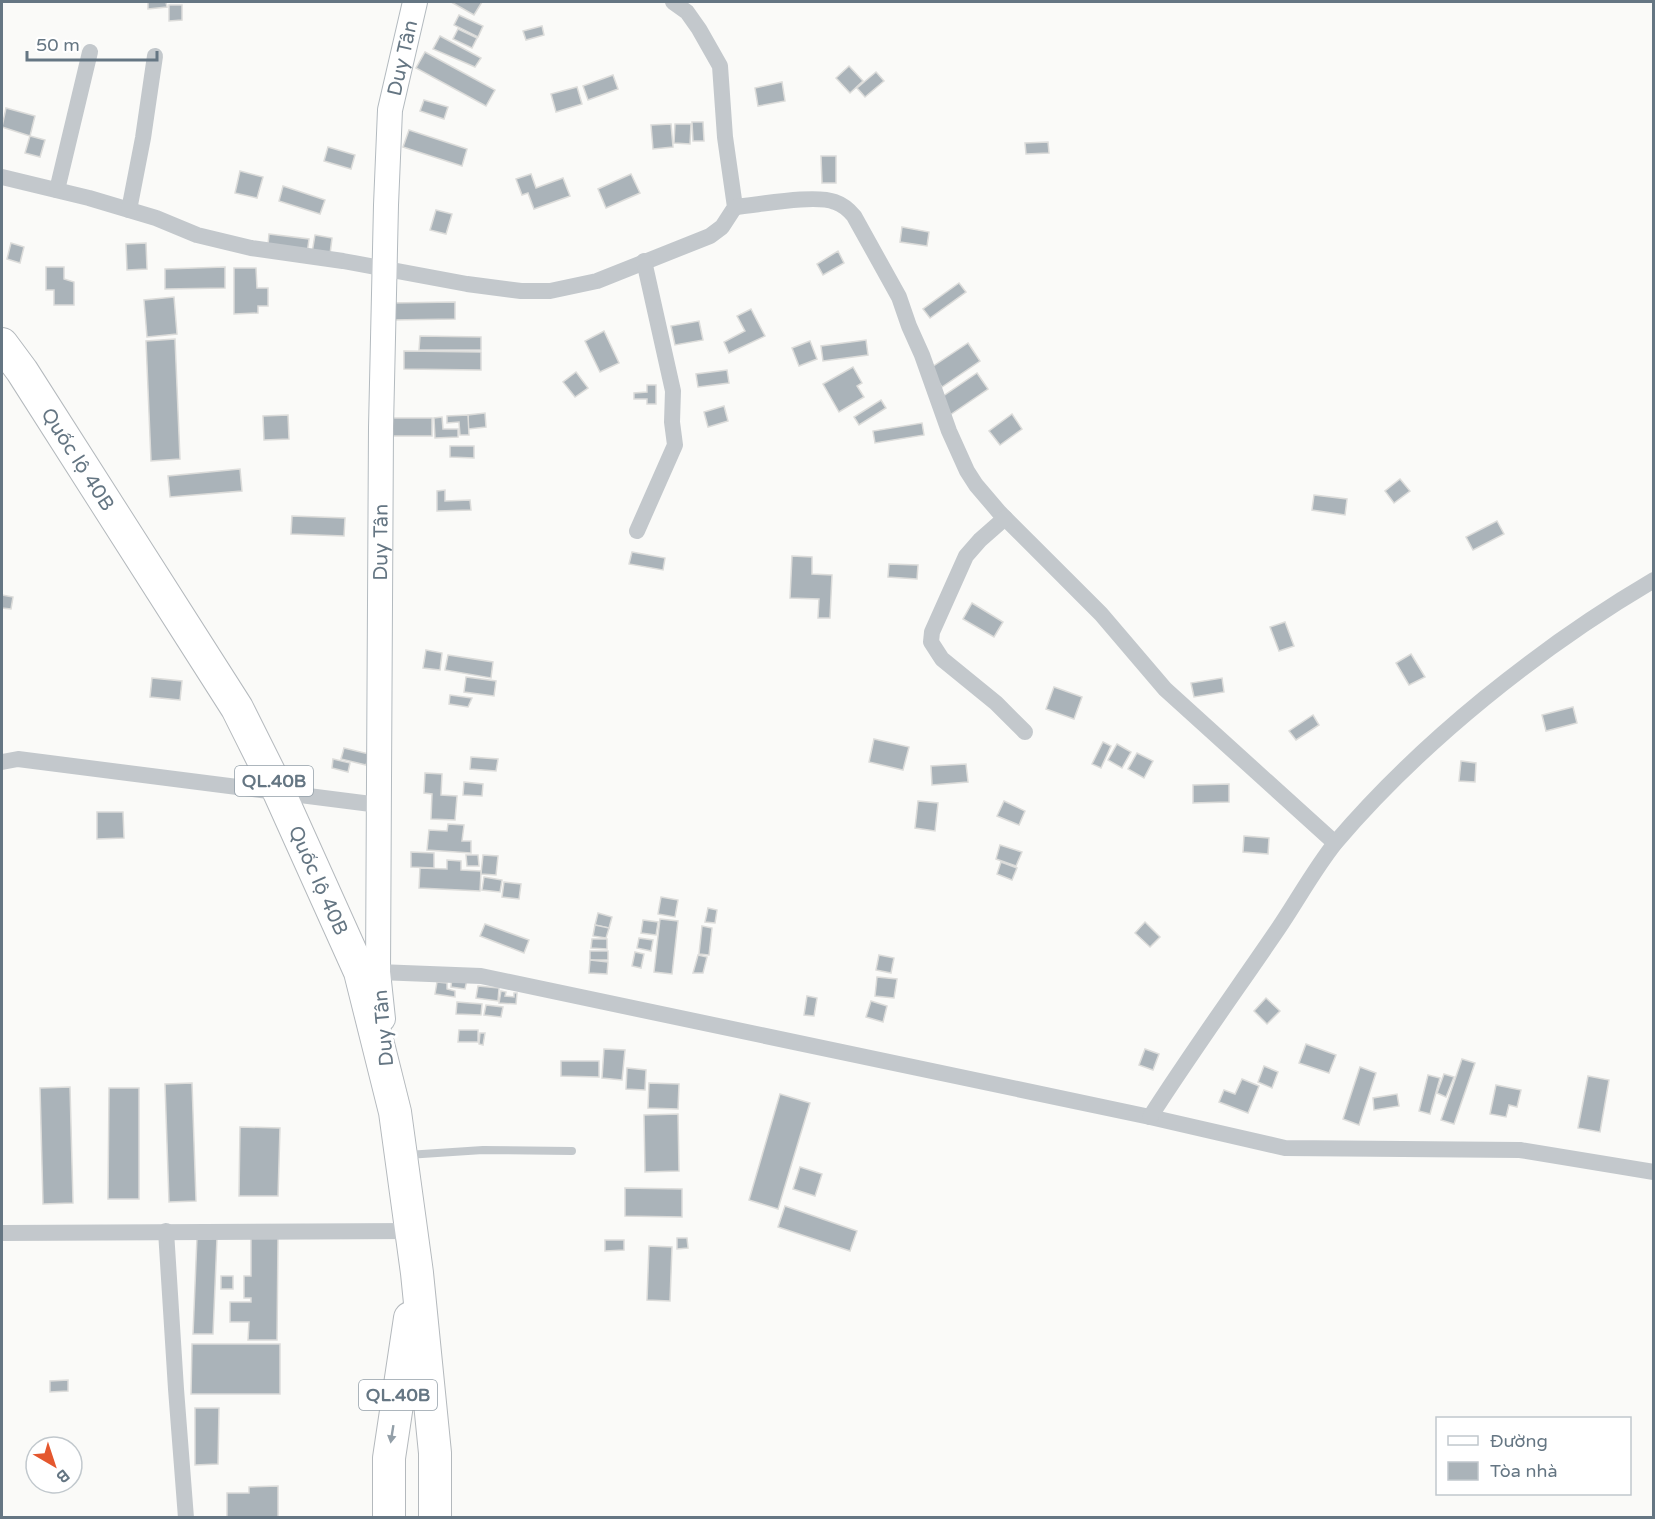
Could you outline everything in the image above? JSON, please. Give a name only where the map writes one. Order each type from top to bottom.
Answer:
[{"type":"highway","name":"Quốc lộ 40B","points":[[2,344],[22,371],[237,708],[279,792],[360,972],[395,1112],[401,1155],[417,1272],[435,1453],[435,1518]]},
{"type":"highway","name":"Quốc lộ 40B","points":[[389,1518],[389,1458],[417,1272]]},
{"type":"street","name":"Duy Tân","points":[[388,1086],[378,972],[381,427],[386,205],[390,110],[415,2]]},
{"type":"street","points":[[2,177],[129,210],[156,218],[197,235],[241,246],[386,268],[466,284],[537,291],[550,291],[597,281],[710,236],[723,227],[735,207],[725,137],[720,66],[687,12],[673,2]]},
{"type":"street","points":[[57,190],[90,52]]},
{"type":"street","points":[[129,210],[155,56]]},
{"type":"street","points":[[735,207],[818,199],[834,201],[847,208],[854,216],[899,297],[949,431],[976,485],[1005,518],[1101,614],[1165,689],[1335,843]]},
{"type":"street","points":[[637,531],[675,445],[672,391],[645,261]]},
{"type":"street","points":[[1005,518],[966,556],[932,632],[931,642],[942,659],[996,703],[1025,732]]},
{"type":"street","points":[[1150,1117],[1335,843],[1419,756],[1501,686],[1561,639],[1615,602],[1653,580]]},
{"type":"street","points":[[2,762],[18,759],[379,805]]},
{"type":"street","points":[[378,972],[481,976],[1150,1117],[1285,1148],[1521,1149],[1653,1172]]},
{"type":"street","points":[[166,1231],[186,1518]]},
{"type":"street","points":[[2,1233],[411,1231]]},
{"type":"lane","points":[[401,1155],[483,1150],[572,1151]]},
{"type":"building","points":[[148,2],[166,2],[167,7],[148,9]]},
{"type":"building","points":[[451,2],[482,2],[474,15]]},
{"type":"building","points":[[169,5],[182,5],[182,20],[169,21]]},
{"type":"building","points":[[459,15],[483,26],[478,37],[454,25]]},
{"type":"building","points":[[542,26],[544,35],[526,40],[523,31]]},
{"type":"building","points":[[458,29],[477,38],[472,48],[453,39]]},
{"type":"building","points":[[440,36],[481,58],[475,67],[433,49]]},
{"type":"building","points":[[425,52],[495,90],[486,106],[416,68]]},
{"type":"building","points":[[849,66],[863,81],[850,93],[836,78]]},
{"type":"building","points":[[876,72],[884,81],[865,97],[857,88]]},
{"type":"building","points":[[613,75],[618,89],[588,100],[583,86]]},
{"type":"building","points":[[782,82],[785,101],[758,106],[755,88]]},
{"type":"building","points":[[577,87],[582,104],[556,112],[551,94]]},
{"type":"building","points":[[424,100],[448,107],[444,119],[420,111]]},
{"type":"building","points":[[6,108],[35,116],[30,136],[2,127]]},
{"type":"building","points":[[692,122],[703,122],[704,141],[693,141]]},
{"type":"building","points":[[671,124],[673,147],[653,149],[651,125]]},
{"type":"building","points":[[675,124],[691,124],[690,144],[674,143]]},
{"type":"building","points":[[409,130],[467,149],[462,166],[403,147]]},
{"type":"building","points":[[30,136],[45,140],[40,157],[25,153]]},
{"type":"building","points":[[1048,142],[1049,153],[1026,154],[1025,143]]},
{"type":"building","points":[[328,147],[355,155],[351,169],[324,161]]},
{"type":"building","points":[[821,156],[836,156],[836,183],[822,183]]},
{"type":"building","points":[[240,171],[263,177],[257,198],[235,193]]},
{"type":"building","points":[[531,174],[536,188],[563,178],[570,196],[534,209],[528,193],[522,195],[516,179]]},
{"type":"building","points":[[631,174],[640,193],[606,208],[598,189]]},
{"type":"building","points":[[283,186],[325,200],[320,214],[279,201]]},
{"type":"building","points":[[436,210],[452,214],[446,234],[430,230]]},
{"type":"building","points":[[902,227],[929,232],[927,246],[900,242]]},
{"type":"building","points":[[269,234],[309,239],[306,261],[267,256]]},
{"type":"building","points":[[315,235],[332,238],[329,262],[311,259]]},
{"type":"building","points":[[11,243],[24,247],[20,263],[7,259]]},
{"type":"building","points":[[146,243],[147,269],[127,270],[126,244]]},
{"type":"building","points":[[838,251],[844,263],[823,275],[817,264]]},
{"type":"building","points":[[46,267],[64,267],[64,279],[74,282],[74,305],[54,305],[54,290],[46,290]]},
{"type":"building","points":[[225,267],[225,288],[165,289],[165,269]]},
{"type":"building","points":[[234,268],[256,268],[257,288],[268,288],[268,306],[258,306],[258,313],[234,314]]},
{"type":"building","points":[[959,283],[966,292],[930,318],[923,309]]},
{"type":"building","points":[[174,297],[177,334],[147,337],[144,300]]},
{"type":"building","points":[[455,302],[455,319],[390,320],[389,303]]},
{"type":"building","points":[[751,309],[765,336],[729,353],[724,342],[745,331],[737,316]]},
{"type":"building","points":[[699,321],[703,340],[675,345],[671,326]]},
{"type":"building","points":[[604,331],[619,363],[600,372],[585,341]]},
{"type":"building","points":[[420,336],[481,337],[481,350],[419,350]]},
{"type":"building","points":[[175,339],[180,459],[151,461],[146,341]]},
{"type":"building","points":[[866,340],[868,355],[823,361],[821,346]]},
{"type":"building","points":[[810,341],[817,359],[799,366],[792,348]]},
{"type":"building","points":[[968,343],[980,361],[942,387],[929,369]]},
{"type":"building","points":[[404,351],[481,352],[481,370],[404,369]]},
{"type":"building","points":[[853,367],[862,383],[857,386],[864,397],[839,412],[823,384]]},
{"type":"building","points":[[727,370],[729,383],[698,387],[696,374]]},
{"type":"building","points":[[576,372],[588,388],[575,397],[563,382]]},
{"type":"building","points":[[977,373],[988,389],[947,417],[936,401]]},
{"type":"building","points":[[647,385],[656,385],[656,404],[647,404],[647,399],[634,399],[634,393],[647,392]]},
{"type":"building","points":[[881,400],[886,408],[859,425],[854,417]]},
{"type":"building","points":[[724,406],[728,421],[708,427],[704,412]]},
{"type":"building","points":[[485,413],[486,427],[468,429],[468,415]]},
{"type":"building","points":[[1012,414],[1022,429],[1000,445],[989,431]]},
{"type":"building","points":[[288,415],[289,439],[264,440],[263,416]]},
{"type":"building","points":[[468,415],[469,435],[460,435],[459,422],[447,423],[447,416]]},
{"type":"building","points":[[442,417],[443,429],[458,429],[458,437],[435,438],[434,418]]},
{"type":"building","points":[[389,418],[432,418],[432,436],[389,436]]},
{"type":"building","points":[[922,423],[924,435],[875,443],[873,431]]},
{"type":"building","points":[[450,446],[474,446],[474,458],[450,457]]},
{"type":"building","points":[[240,469],[242,491],[170,497],[168,476]]},
{"type":"building","points":[[1400,479],[1410,491],[1394,503],[1385,491]]},
{"type":"building","points":[[445,490],[445,501],[470,500],[471,510],[437,511],[437,491]]},
{"type":"building","points":[[1314,495],[1347,499],[1345,515],[1312,510]]},
{"type":"building","points":[[292,516],[345,518],[344,536],[291,534]]},
{"type":"building","points":[[1497,521],[1504,534],[1473,550],[1466,537]]},
{"type":"building","points":[[632,552],[665,558],[663,570],[629,564]]},
{"type":"building","points":[[792,556],[812,557],[812,574],[832,575],[830,618],[818,618],[819,599],[790,598]]},
{"type":"building","points":[[889,564],[918,565],[917,579],[888,577]]},
{"type":"building","points":[[2,595],[13,597],[11,609],[2,608]]},
{"type":"building","points":[[972,603],[1003,622],[994,637],[963,619]]},
{"type":"building","points":[[1285,622],[1294,646],[1279,651],[1270,627]]},
{"type":"building","points":[[426,650],[442,653],[440,670],[423,668]]},
{"type":"building","points":[[1411,654],[1425,677],[1409,685],[1396,663]]},
{"type":"building","points":[[448,655],[493,662],[491,678],[445,670]]},
{"type":"building","points":[[466,677],[496,681],[494,696],[464,692]]},
{"type":"building","points":[[152,678],[182,681],[180,700],[150,697]]},
{"type":"building","points":[[1222,678],[1224,692],[1194,697],[1191,683]]},
{"type":"building","points":[[1054,687],[1082,697],[1074,719],[1046,709]]},
{"type":"building","points":[[450,695],[472,698],[468,707],[449,704]]},
{"type":"building","points":[[1573,707],[1577,723],[1546,731],[1542,715]]},
{"type":"building","points":[[1313,715],[1319,725],[1296,740],[1289,731]]},
{"type":"building","points":[[874,739],[909,747],[903,770],[869,762]]},
{"type":"building","points":[[1103,742],[1111,746],[1101,768],[1092,764]]},
{"type":"building","points":[[1117,744],[1131,752],[1122,768],[1108,760]]},
{"type":"building","points":[[344,748],[369,754],[366,765],[341,759]]},
{"type":"building","points":[[1137,753],[1153,761],[1144,778],[1128,769]]},
{"type":"building","points":[[471,757],[498,759],[496,771],[470,769]]},
{"type":"building","points":[[333,759],[350,763],[348,772],[332,768]]},
{"type":"building","points":[[1461,761],[1476,763],[1475,782],[1459,781]]},
{"type":"building","points":[[966,764],[968,782],[932,785],[931,766]]},
{"type":"building","points":[[425,773],[442,774],[441,795],[457,796],[455,820],[431,819],[432,794],[424,793]]},
{"type":"building","points":[[464,782],[483,784],[482,796],[463,795]]},
{"type":"building","points":[[1229,784],[1229,802],[1193,803],[1193,785]]},
{"type":"building","points":[[918,801],[938,803],[935,831],[915,828]]},
{"type":"building","points":[[1004,801],[1025,811],[1019,825],[997,816]]},
{"type":"building","points":[[97,812],[123,812],[124,838],[97,839]]},
{"type":"building","points":[[448,824],[464,825],[462,841],[471,841],[471,853],[427,850],[429,830],[447,831]]},
{"type":"building","points":[[1244,836],[1269,838],[1268,854],[1243,852]]},
{"type":"building","points":[[1000,845],[1022,852],[1016,866],[996,859]]},
{"type":"building","points":[[411,852],[434,853],[434,868],[411,867]]},
{"type":"building","points":[[466,855],[478,855],[479,866],[467,866]]},
{"type":"building","points":[[483,855],[498,856],[496,875],[481,874]]},
{"type":"building","points":[[447,860],[461,861],[461,870],[481,871],[480,891],[419,888],[420,868],[447,869]]},
{"type":"building","points":[[1001,862],[1017,868],[1012,880],[997,874]]},
{"type":"building","points":[[484,877],[502,880],[500,892],[482,890]]},
{"type":"building","points":[[504,882],[521,884],[519,899],[502,897]]},
{"type":"building","points":[[661,897],[678,900],[675,917],[658,914]]},
{"type":"building","points":[[708,908],[717,910],[715,923],[705,922]]},
{"type":"building","points":[[598,913],[612,917],[609,928],[595,925]]},
{"type":"building","points":[[660,919],[678,921],[672,974],[654,972]]},
{"type":"building","points":[[643,920],[658,922],[656,935],[641,933]]},
{"type":"building","points":[[1145,922],[1160,937],[1150,947],[1135,933]]},
{"type":"building","points":[[485,924],[529,940],[524,953],[480,936]]},
{"type":"building","points":[[595,925],[609,928],[606,938],[593,936]]},
{"type":"building","points":[[702,926],[712,928],[709,955],[699,954]]},
{"type":"building","points":[[639,938],[653,940],[651,951],[637,948]]},
{"type":"building","points":[[592,939],[607,939],[607,949],[591,948]]},
{"type":"building","points":[[590,951],[608,951],[608,960],[590,960]]},
{"type":"building","points":[[635,952],[644,954],[641,968],[632,966]]},
{"type":"building","points":[[698,955],[707,957],[703,973],[693,973]]},
{"type":"building","points":[[879,955],[894,958],[891,973],[876,970]]},
{"type":"building","points":[[590,960],[608,962],[607,974],[589,973]]},
{"type":"building","points":[[452,977],[467,980],[465,989],[451,987]]},
{"type":"building","points":[[877,977],[897,979],[894,998],[875,996]]},
{"type":"building","points":[[437,982],[447,983],[447,989],[455,991],[455,997],[435,994]]},
{"type":"building","points":[[478,986],[499,988],[498,1001],[476,998]]},
{"type":"building","points":[[501,991],[506,992],[505,996],[514,997],[514,993],[517,993],[516,1004],[499,1003]]},
{"type":"building","points":[[807,996],[817,998],[814,1016],[804,1015]]},
{"type":"building","points":[[1266,998],[1280,1011],[1267,1024],[1254,1011]]},
{"type":"building","points":[[871,1001],[887,1006],[883,1022],[866,1017]]},
{"type":"building","points":[[457,1002],[482,1004],[481,1015],[456,1014]]},
{"type":"building","points":[[486,1005],[503,1007],[501,1017],[484,1015]]},
{"type":"building","points":[[459,1030],[478,1030],[478,1042],[458,1042]]},
{"type":"building","points":[[480,1033],[485,1033],[483,1045],[479,1044]]},
{"type":"building","points":[[1306,1044],[1336,1055],[1329,1073],[1299,1063]]},
{"type":"building","points":[[604,1049],[625,1050],[622,1080],[602,1078]]},
{"type":"building","points":[[1145,1049],[1159,1054],[1153,1070],[1139,1065]]},
{"type":"building","points":[[1462,1059],[1475,1063],[1454,1124],[1441,1120]]},
{"type":"building","points":[[561,1061],[599,1061],[599,1077],[561,1076]]},
{"type":"building","points":[[1264,1066],[1278,1072],[1272,1088],[1258,1082]]},
{"type":"building","points":[[1360,1067],[1376,1073],[1359,1125],[1343,1119]]},
{"type":"building","points":[[627,1068],[646,1070],[645,1090],[626,1089]]},
{"type":"building","points":[[1444,1074],[1454,1077],[1446,1097],[1437,1093]]},
{"type":"building","points":[[1428,1075],[1440,1078],[1430,1114],[1419,1111]]},
{"type":"building","points":[[1588,1076],[1609,1080],[1600,1132],[1578,1128]]},
{"type":"building","points":[[1242,1079],[1259,1086],[1248,1113],[1219,1102],[1224,1090],[1235,1094]]},
{"type":"building","points":[[192,1083],[196,1201],[169,1202],[165,1084]]},
{"type":"building","points":[[649,1083],[679,1084],[678,1109],[648,1108]]},
{"type":"building","points":[[1496,1085],[1521,1090],[1517,1107],[1509,1105],[1506,1117],[1490,1114]]},
{"type":"building","points":[[70,1087],[73,1203],[43,1204],[40,1088]]},
{"type":"building","points":[[109,1088],[139,1088],[139,1199],[108,1199]]},
{"type":"building","points":[[780,1094],[810,1103],[778,1209],[749,1200]]},
{"type":"building","points":[[1397,1094],[1399,1106],[1374,1110],[1373,1098]]},
{"type":"building","points":[[678,1114],[679,1171],[645,1172],[644,1115]]},
{"type":"building","points":[[240,1127],[280,1128],[278,1196],[239,1196]]},
{"type":"building","points":[[800,1167],[822,1174],[815,1196],[793,1189]]},
{"type":"building","points":[[625,1188],[682,1189],[682,1217],[625,1216]]},
{"type":"building","points":[[785,1206],[857,1231],[850,1251],[778,1227]]},
{"type":"building","points":[[197,1237],[217,1238],[213,1334],[193,1334]]},
{"type":"building","points":[[251,1238],[278,1238],[277,1340],[248,1340],[249,1322],[230,1322],[230,1302],[251,1302],[251,1298],[244,1298],[244,1276],[251,1276]]},
{"type":"building","points":[[677,1238],[687,1238],[688,1248],[677,1249]]},
{"type":"building","points":[[605,1240],[624,1240],[624,1250],[605,1251]]},
{"type":"building","points":[[649,1246],[672,1247],[670,1301],[647,1300]]},
{"type":"building","points":[[221,1276],[233,1276],[233,1289],[221,1289]]},
{"type":"building","points":[[192,1344],[280,1344],[280,1394],[191,1394]]},
{"type":"building","points":[[68,1380],[68,1391],[50,1392],[50,1381]]},
{"type":"building","points":[[195,1408],[219,1408],[218,1464],[195,1465]]},
{"type":"building","points":[[278,1486],[278,1518],[227,1518],[227,1493],[249,1493],[249,1487]]}]
